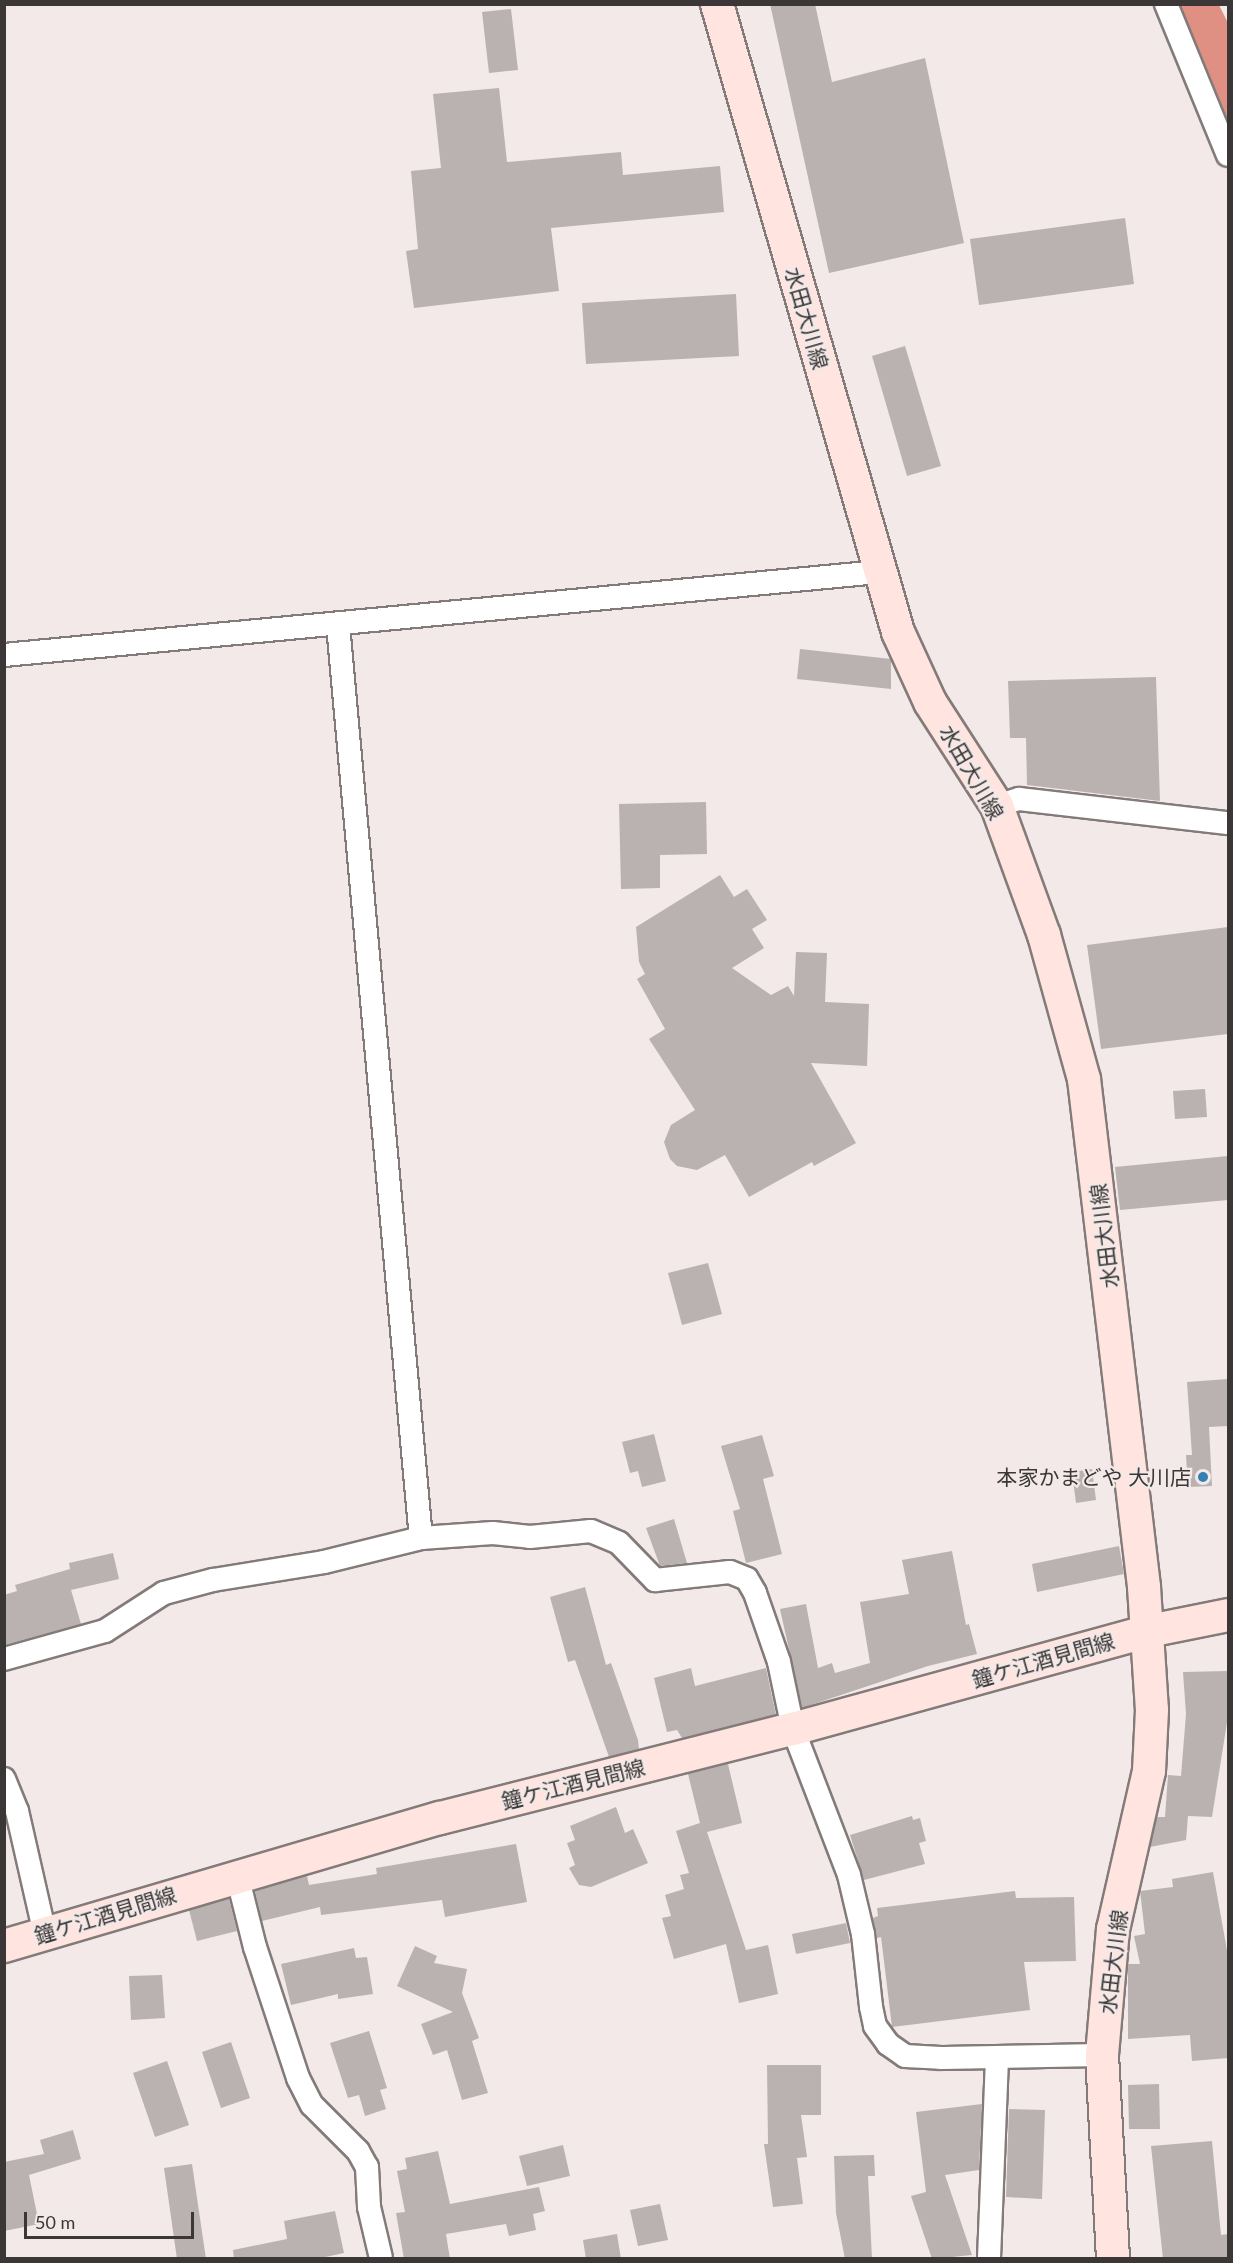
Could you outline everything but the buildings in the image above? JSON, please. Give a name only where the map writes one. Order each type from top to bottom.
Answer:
[{"type":"main road","name":"水田大川線","points":[[717,4],[898,632],[930,702],[997,806],[1044,936],[1084,1079],[1144,1587],[1144,1632],[1152,1710],[1149,1772],[1113,1929],[1102,2055],[1113,2259]]},
{"type":"main road","points":[[1144,1632],[1228,1615]]},
{"type":"main road","name":"鐘ケ江酒見間線","points":[[4,1946],[237,1875],[392,1831],[794,1729],[1144,1632]]},
{"type":"street","points":[[1166,4],[1228,155]]},
{"type":"street","points":[[4,655],[879,572]]},
{"type":"street","points":[[338,625],[421,1538]]},
{"type":"street","points":[[997,806],[1019,799],[1228,823]]},
{"type":"street","points":[[4,1659],[105,1631],[164,1593],[213,1580],[324,1562],[421,1538],[493,1533],[530,1537],[591,1531],[619,1543],[655,1580],[730,1572],[747,1579],[779,1662],[794,1729],[849,1875],[863,1934],[875,2026],[888,2044],[905,2056],[997,2060],[1102,2055]]},
{"type":"street","points":[[4,1779],[16,1811],[45,1934]]},
{"type":"street","points":[[237,1875],[255,1947],[298,2078],[312,2105],[358,2151],[367,2167],[369,2207],[381,2259]]},
{"type":"street","points":[[989,2259],[997,2060]]},
{"type":"shaded area","points":[[1180,5],[1219,5],[1228,23],[1228,120]]},
{"type":"place","name":"本家かまどや 大川店","points":[[1203,1477]]}]
